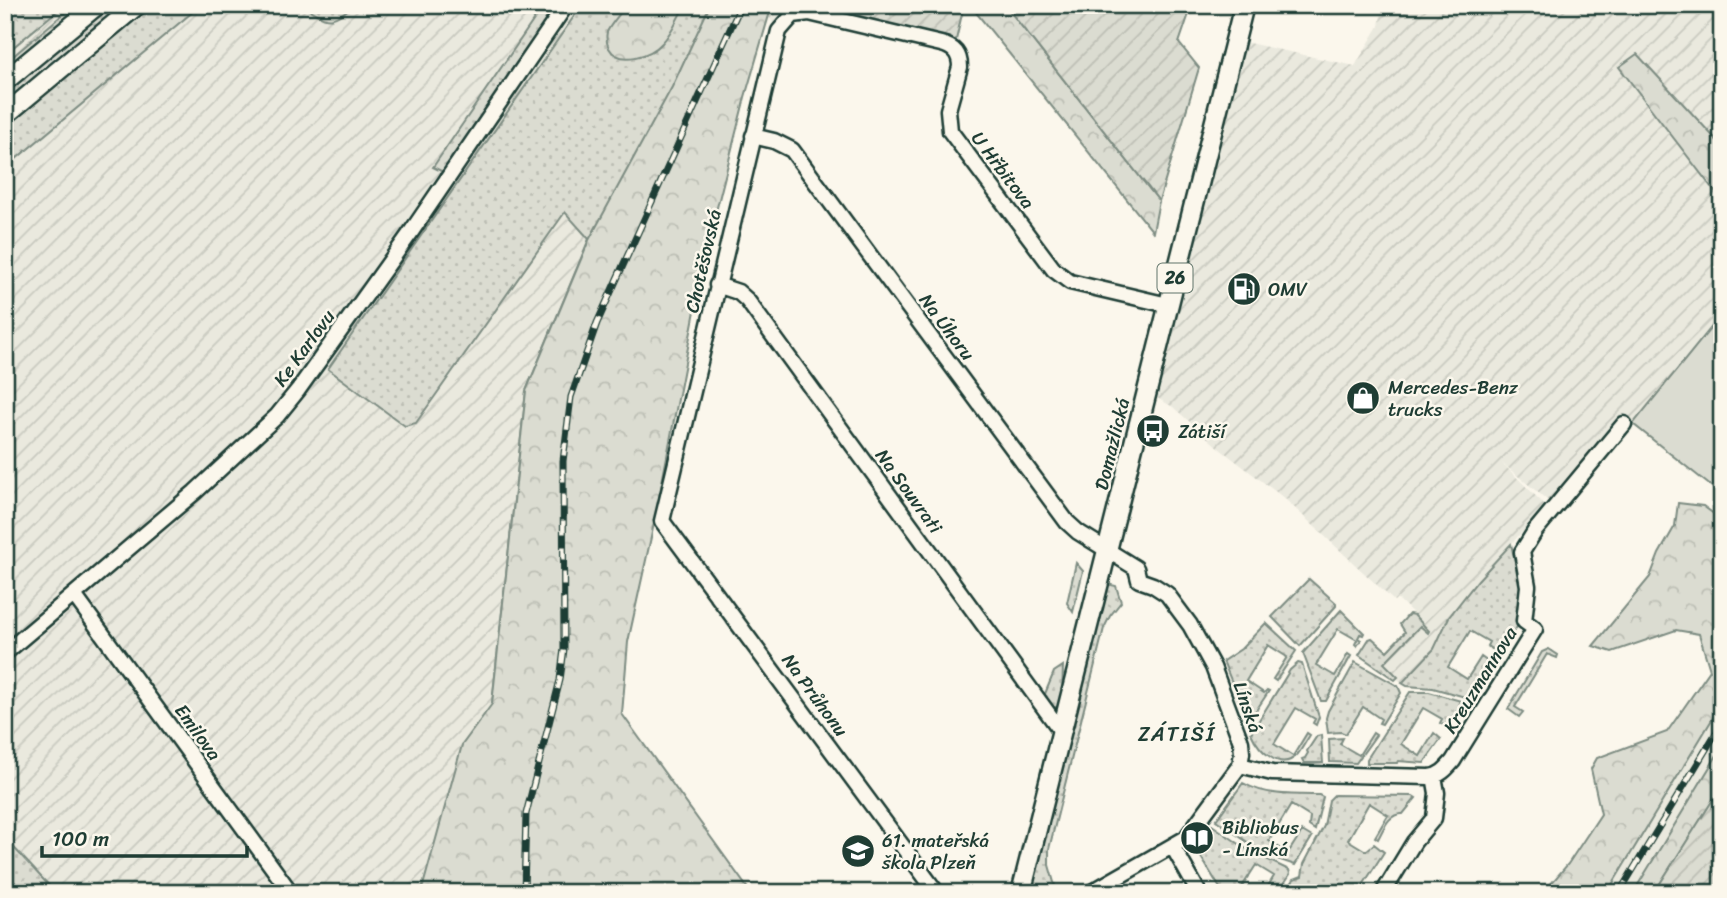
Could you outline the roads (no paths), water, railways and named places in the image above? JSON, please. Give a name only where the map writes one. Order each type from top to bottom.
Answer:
[{"type":"main road","points":[[5,81],[97,5]]},
{"type":"main road","points":[[5,115],[137,5]]},
{"type":"main road","name":"Domažlická","points":[[1021,893],[1244,5]]},
{"type":"street","name":"Ke Karlovu","points":[[5,653],[195,492],[277,416],[438,193],[566,5]]},
{"type":"street","name":"U Hřbitova","points":[[793,15],[801,12],[823,14],[954,49],[960,60],[960,67],[947,110],[950,131],[1054,270],[1070,282],[1168,305]]},
{"type":"street","name":"Chotěšovská","points":[[662,521],[779,31],[793,15]]},
{"type":"street","name":"Na Úhoru","points":[[753,136],[774,141],[792,150],[1067,522],[1107,550]]},
{"type":"street","name":"Na Souvrati","points":[[717,285],[738,292],[747,300],[1061,731]]},
{"type":"street","name":"Kreuzmannova","points":[[1434,776],[1441,774],[1453,761],[1535,629],[1524,621],[1528,586],[1522,552],[1535,531],[1624,424]]},
{"type":"street","name":"Na Průhonu","points":[[662,521],[937,893]]},
{"type":"street","name":"Línská","points":[[1107,550],[1136,568],[1139,580],[1167,594],[1190,625],[1213,667],[1237,731],[1242,753],[1240,765]]},
{"type":"street","name":"Emilova","points":[[74,594],[291,893]]},
{"type":"street","points":[[1090,893],[1186,838],[1240,765],[1272,773],[1434,776],[1437,793],[1434,818],[1414,842],[1383,893]]},
{"type":"street","points":[[1173,847],[1199,893]]},
{"type":"railway","points":[[524,893],[526,814],[560,680],[564,649],[563,461],[571,397],[597,323],[741,5]]},
{"type":"railway","points":[[1619,893],[1722,723]]},
{"type":"place","name":"OMV","points":[[1244,289]]},
{"type":"place","name":"Mercedes-Benz trucks","points":[[1363,398]]},
{"type":"place","name":"Zátiší","points":[[1153,431]]},
{"type":"place","name":"Bibliobus - Línská","points":[[1197,838]]},
{"type":"place","name":"61. mateřská škola Plzeň","points":[[858,851]]},
{"type":"district","name":"ZÁTIŠÍ","points":[[1177,734]]}]
